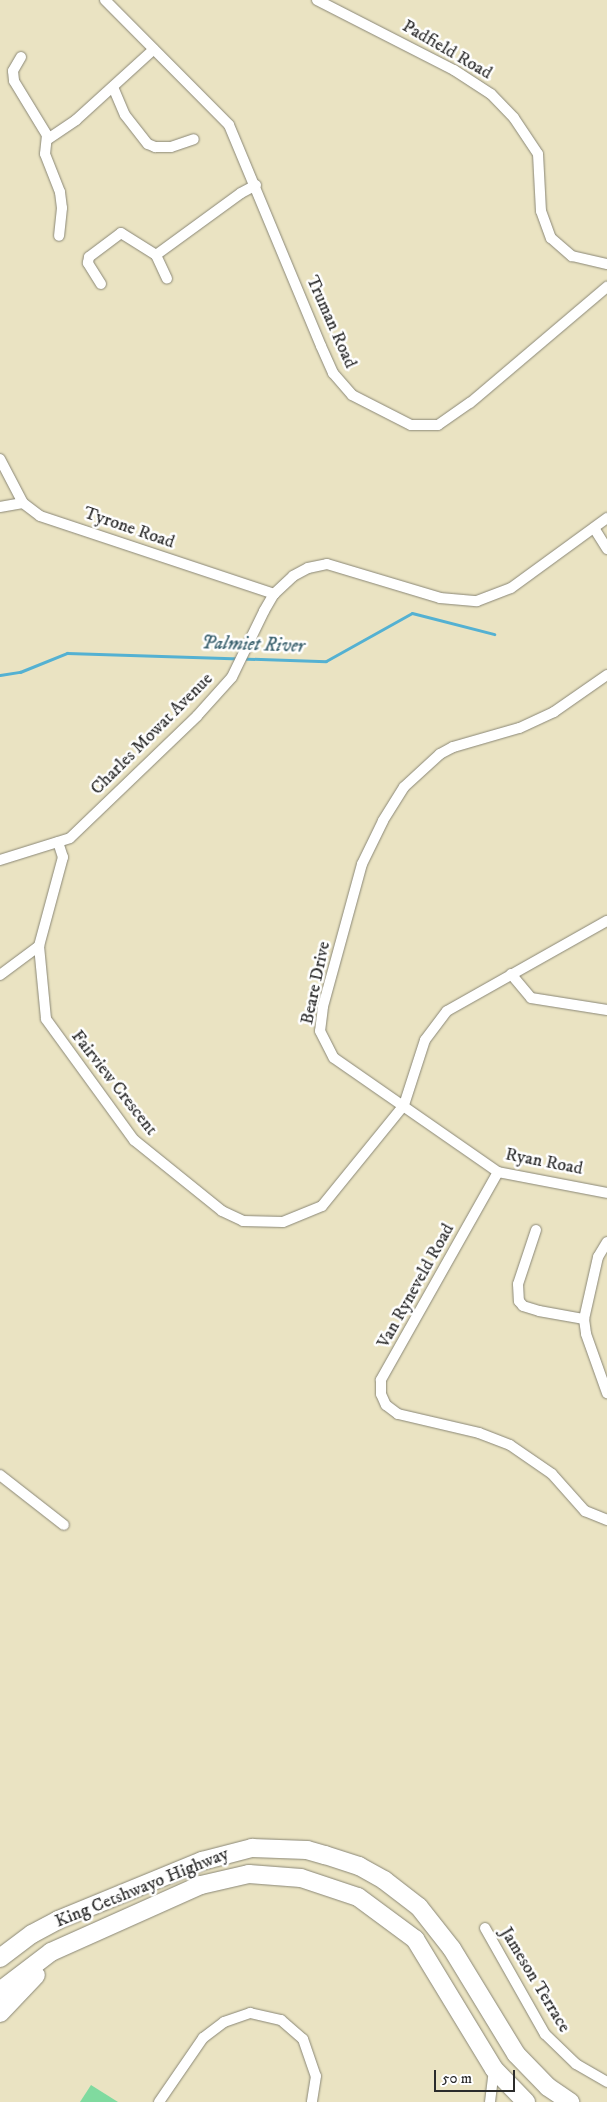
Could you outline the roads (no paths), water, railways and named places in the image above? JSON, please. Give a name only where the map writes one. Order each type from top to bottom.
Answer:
[{"type":"highway","name":"King Cetshwayo Highway","points":[[0,1958],[32,1934],[58,1920],[202,1861],[252,1848],[307,1850],[359,1866],[384,1880],[419,1907],[452,1949],[516,2054],[548,2087],[570,2102]]},
{"type":"highway","name":"King Cetshwayo Highway","points":[[0,1991],[51,1952],[82,1938],[225,1877],[271,1873],[338,1888],[380,1910],[416,1939],[494,2069],[526,2102]]},
{"type":"highway","points":[[0,2013],[34,1976],[82,1938]]},
{"type":"street","name":"Truman Road","points":[[104,0],[230,125],[333,373],[352,395],[411,425],[429,426],[448,420],[607,287]]},
{"type":"street","name":"Padfield Road","points":[[317,0],[442,63],[491,94],[514,118],[538,154],[541,211],[551,238],[572,256],[607,264]]},
{"type":"street","points":[[48,139],[76,120],[154,48]]},
{"type":"street","points":[[21,57],[14,71],[14,81],[48,139],[45,154],[60,192],[62,208],[59,236]]},
{"type":"street","points":[[113,87],[125,115],[148,144],[154,147],[171,147],[194,139]]},
{"type":"street","points":[[156,255],[234,198],[256,185]]},
{"type":"street","points":[[101,284],[88,263],[89,257],[118,234],[124,233],[156,255],[167,279]]},
{"type":"street","name":"Tyrone Road","points":[[0,459],[23,503],[40,516],[274,594]]},
{"type":"street","points":[[0,507],[23,503]]},
{"type":"street","name":"Charles Mowat Avenue","points":[[0,860],[70,838],[232,677],[274,594],[293,576],[308,568],[327,564],[440,598],[477,601],[511,588],[607,518]]},
{"type":"street","points":[[594,528],[607,549]]},
{"type":"street","name":"Beare Drive","points":[[404,1105],[334,1058],[320,1031],[324,1007],[354,890],[373,840],[404,788],[440,754],[468,742],[519,728],[554,712],[607,676]]},
{"type":"street","name":"Fairview Crescent","points":[[58,842],[63,857],[38,946],[43,1011],[53,1031],[134,1140],[222,1211],[236,1218],[262,1224],[284,1222],[322,1206],[404,1105]]},
{"type":"street","points":[[404,1105],[417,1058],[434,1025],[447,1011],[607,921]]},
{"type":"street","points":[[0,975],[38,946]]},
{"type":"street","points":[[511,974],[531,998],[607,1010]]},
{"type":"street","name":"Ryan Road","points":[[404,1105],[498,1172],[607,1193]]},
{"type":"street","name":"Van Ryneveld Road","points":[[498,1172],[381,1380],[383,1399],[398,1414],[479,1433],[510,1445],[552,1474],[586,1511],[607,1520]]},
{"type":"street","points":[[536,1230],[518,1284],[519,1301],[539,1311],[584,1319]]},
{"type":"street","points":[[607,1242],[598,1257],[584,1319],[586,1334],[607,1393]]},
{"type":"street","points":[[0,1475],[64,1525]]},
{"type":"street","name":"Jameson Terrace","points":[[485,1928],[545,2034],[576,2064],[607,2082]]},
{"type":"street","points":[[159,2102],[203,2038],[224,2022],[250,2013],[281,2020],[303,2039],[316,2076],[312,2102]]},
{"type":"street","points":[[490,2102],[494,2069]]},
{"type":"waterway","name":"Palmiet River","points":[[0,675],[20,672],[67,653],[326,661],[412,613],[494,634]]}]
